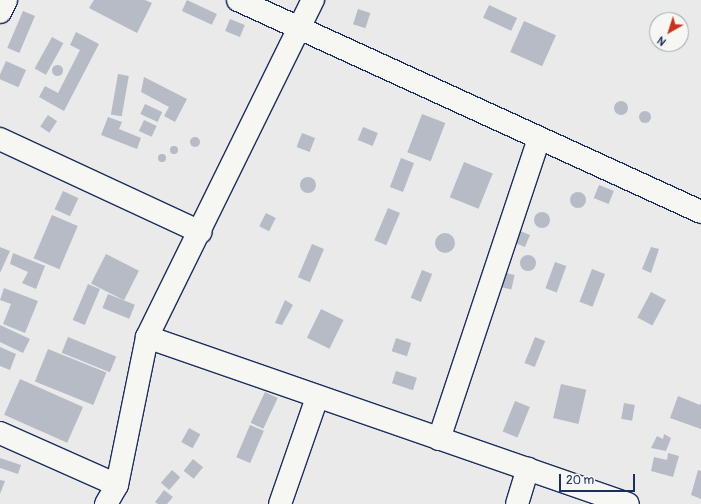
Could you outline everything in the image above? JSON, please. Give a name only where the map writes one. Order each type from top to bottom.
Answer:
[{"type":"street","points":[[0,12],[6,0]]},
{"type":"street","points":[[238,0],[701,212]]},
{"type":"street","points":[[106,504],[117,485],[147,338],[313,0]]},
{"type":"street","points":[[0,139],[200,232]]},
{"type":"street","points":[[439,439],[539,139]]},
{"type":"street","points":[[147,338],[317,398],[628,504]]},
{"type":"street","points":[[280,504],[317,398]]},
{"type":"street","points":[[0,433],[117,485]]},
{"type":"street","points":[[517,504],[528,469]]},
{"type":"building","points":[[94,0],[145,0],[152,3],[137,33],[89,8]]},
{"type":"building","points":[[187,0],[217,14],[212,25],[182,11]]},
{"type":"building","points":[[489,5],[517,18],[511,31],[483,18]]},
{"type":"building","points":[[358,9],[370,13],[365,28],[353,24]]},
{"type":"building","points":[[23,11],[35,16],[19,53],[7,48]]},
{"type":"building","points":[[230,19],[245,25],[240,37],[225,31]]},
{"type":"building","points":[[524,21],[556,35],[542,66],[510,52]]},
{"type":"building","points":[[76,32],[99,44],[64,111],[39,97],[45,86],[58,93],[80,50],[70,45]]},
{"type":"building","points":[[52,37],[63,43],[46,75],[35,68]]},
{"type":"building","points":[[6,61],[26,70],[18,87],[0,79],[0,74]]},
{"type":"building","points":[[57,64],[61,66],[63,70],[61,74],[57,76],[53,74],[51,70],[53,66]]},
{"type":"building","points":[[118,74],[129,76],[122,116],[111,114]]},
{"type":"building","points":[[144,77],[187,99],[175,122],[164,116],[169,107],[141,92]]},
{"type":"building","points":[[618,101],[624,101],[628,105],[628,111],[624,115],[618,115],[614,111],[614,105]]},
{"type":"building","points":[[145,104],[162,112],[158,122],[140,114]]},
{"type":"building","points":[[643,111],[647,111],[651,117],[647,123],[643,123],[639,119],[639,115]]},
{"type":"building","points":[[422,114],[445,123],[431,161],[407,152]]},
{"type":"building","points":[[48,115],[57,121],[49,133],[40,127]]},
{"type":"building","points":[[108,117],[122,122],[119,129],[141,138],[137,149],[101,135]]},
{"type":"building","points":[[144,120],[157,126],[152,137],[139,131]]},
{"type":"building","points":[[363,127],[378,133],[373,146],[358,140]]},
{"type":"building","points":[[302,133],[315,138],[310,152],[297,147]]},
{"type":"building","points":[[193,137],[197,137],[199,138],[199,146],[193,147],[190,144],[190,140]]},
{"type":"building","points":[[172,146],[176,146],[178,150],[176,154],[172,154],[170,152],[170,148]]},
{"type":"building","points":[[160,154],[164,154],[166,158],[164,162],[160,162],[158,160],[158,156]]},
{"type":"building","points":[[401,158],[414,163],[403,192],[390,187]]},
{"type":"building","points":[[464,162],[493,174],[479,209],[450,197]]},
{"type":"building","points":[[308,177],[314,179],[316,185],[314,191],[308,193],[302,191],[300,185],[302,179]]},
{"type":"building","points":[[599,185],[614,191],[609,204],[594,198]]},
{"type":"building","points":[[63,191],[78,198],[70,216],[55,209]]},
{"type":"building","points":[[575,192],[581,192],[586,197],[584,206],[581,208],[575,208],[570,203],[570,197]]},
{"type":"building","points":[[388,208],[400,213],[386,245],[374,240]]},
{"type":"building","points":[[542,212],[548,214],[550,220],[548,226],[542,228],[536,226],[534,220],[536,214]]},
{"type":"building","points":[[266,213],[276,218],[269,231],[259,226]]},
{"type":"building","points":[[52,215],[78,226],[59,269],[34,258]]},
{"type":"building","points":[[518,230],[530,235],[525,247],[513,242]]},
{"type":"building","points":[[445,233],[452,236],[455,243],[452,250],[445,253],[438,250],[435,243],[438,236]]},
{"type":"building","points":[[312,244],[324,249],[310,282],[298,277]]},
{"type":"building","points":[[0,247],[10,251],[0,273]]},
{"type":"building","points":[[651,247],[659,249],[651,273],[642,269]]},
{"type":"building","points":[[13,253],[45,266],[36,289],[22,283],[28,272],[10,264]]},
{"type":"building","points":[[106,254],[139,271],[124,300],[91,283]]},
{"type":"building","points":[[525,255],[531,255],[536,260],[534,269],[531,271],[525,271],[520,266],[520,260]]},
{"type":"building","points":[[555,262],[566,266],[557,292],[545,288]]},
{"type":"building","points":[[592,269],[605,274],[593,307],[579,302]]},
{"type":"building","points":[[422,270],[432,274],[421,302],[411,298]]},
{"type":"building","points":[[502,272],[515,275],[511,290],[499,287]]},
{"type":"building","points":[[88,284],[100,289],[85,325],[73,320]]},
{"type":"building","points":[[4,288],[38,301],[25,333],[3,324],[11,304],[0,300]]},
{"type":"building","points":[[651,292],[666,300],[652,326],[637,318]]},
{"type":"building","points":[[108,294],[135,305],[129,319],[102,308]]},
{"type":"building","points":[[285,300],[293,305],[282,325],[275,323]]},
{"type":"building","points":[[321,309],[343,320],[329,349],[307,338]]},
{"type":"building","points":[[0,325],[30,339],[23,353],[0,342]]},
{"type":"building","points":[[68,337],[116,356],[110,372],[62,353]]},
{"type":"building","points":[[535,337],[545,341],[535,367],[525,363]]},
{"type":"building","points":[[396,338],[411,343],[407,356],[392,351]]},
{"type":"building","points":[[0,347],[16,354],[10,370],[0,366]]},
{"type":"building","points":[[48,349],[106,373],[93,405],[35,381]]},
{"type":"building","points":[[396,371],[417,378],[413,390],[392,383]]},
{"type":"building","points":[[20,379],[83,407],[67,443],[4,415]]},
{"type":"building","points":[[561,384],[586,390],[578,424],[553,418]]},
{"type":"building","points":[[265,392],[278,398],[263,429],[251,423]]},
{"type":"building","points":[[678,396],[700,405],[701,402],[701,429],[670,418]]},
{"type":"building","points":[[515,401],[530,407],[517,438],[503,432]]},
{"type":"building","points":[[624,403],[635,405],[632,421],[621,419]]},
{"type":"building","points":[[250,425],[264,431],[250,463],[236,457]]},
{"type":"building","points":[[189,428],[200,434],[193,448],[181,442]]},
{"type":"building","points":[[664,434],[671,438],[666,451],[651,448],[657,436],[663,439]]},
{"type":"building","points":[[668,453],[679,456],[673,477],[651,471],[654,457],[667,460]]},
{"type":"building","points":[[0,458],[21,465],[18,474],[0,468]]},
{"type":"building","points":[[193,459],[203,467],[194,479],[184,471]]},
{"type":"building","points":[[172,470],[180,477],[169,490],[161,483]]},
{"type":"building","points":[[698,470],[701,471],[701,499],[691,495]]},
{"type":"building","points":[[0,480],[5,481],[0,494]]},
{"type":"building","points":[[164,490],[173,497],[167,504],[158,504],[155,502]]}]
